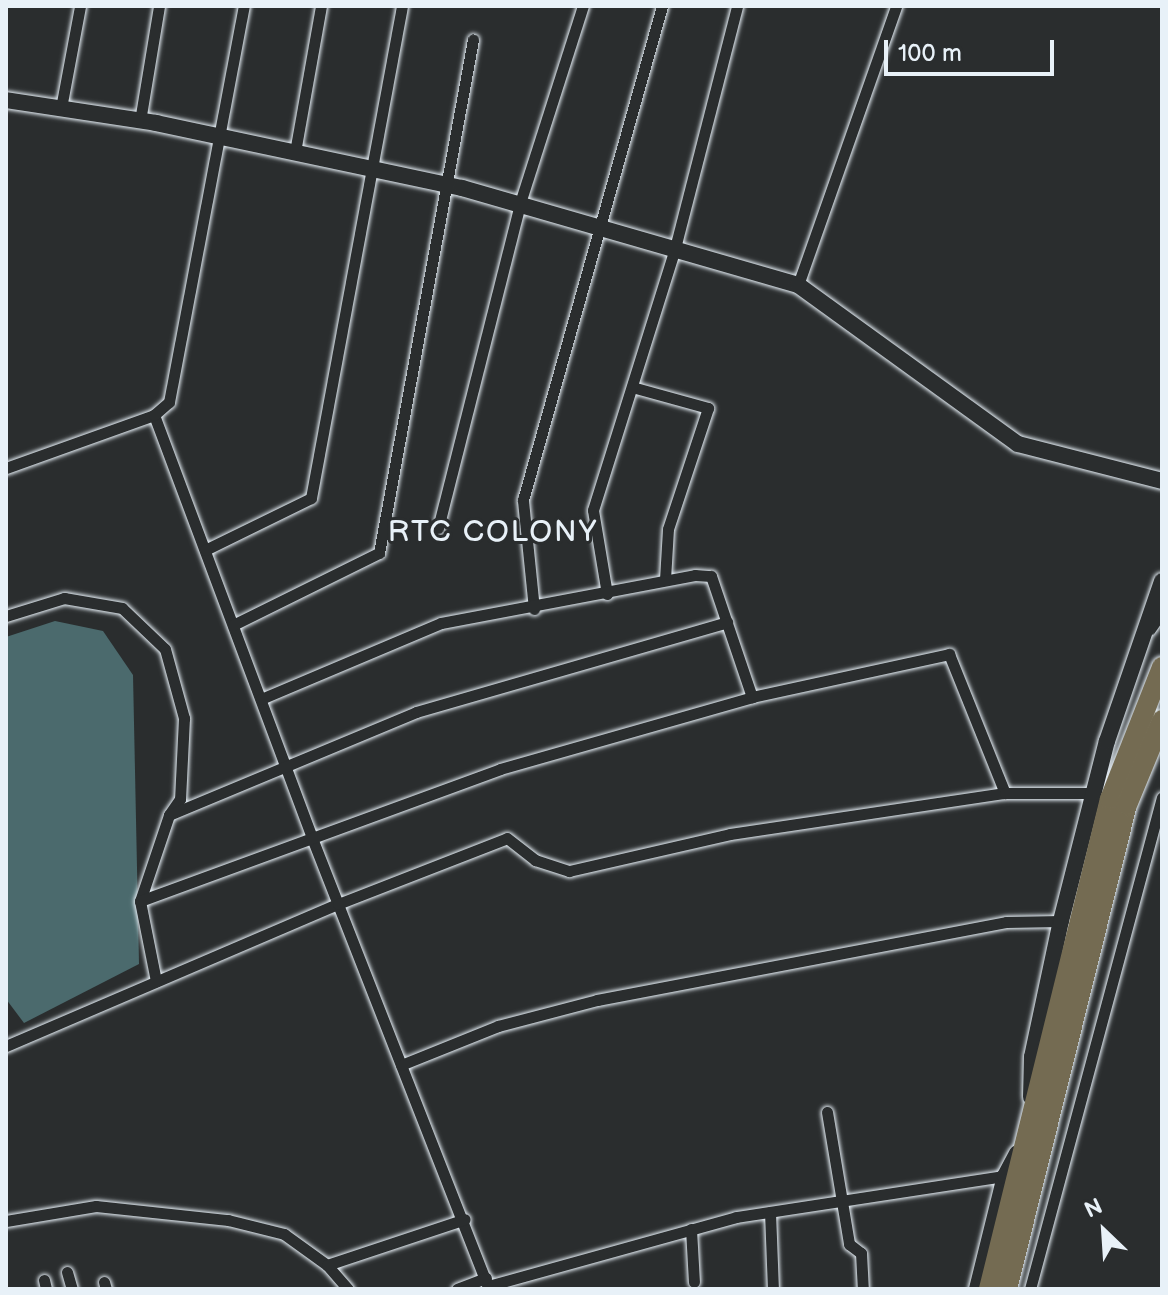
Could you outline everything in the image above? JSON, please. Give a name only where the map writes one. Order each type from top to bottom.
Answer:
[{"type":"highway","points":[[989,1289],[1110,799],[1162,667]]},
{"type":"highway","points":[[1007,1289],[1127,805],[1162,720]]},
{"type":"street","points":[[61,108],[80,6]]},
{"type":"street","points":[[140,121],[159,6]]},
{"type":"street","points":[[6,468],[154,415],[169,402],[222,137],[244,6]]},
{"type":"street","points":[[295,152],[321,6]]},
{"type":"street","points":[[205,550],[311,498],[402,6]]},
{"type":"street","points":[[438,528],[520,203],[583,6]]},
{"type":"street","points":[[534,609],[523,500],[662,6]]},
{"type":"street","points":[[607,594],[593,510],[675,248],[737,6]]},
{"type":"street","points":[[798,285],[896,6]]},
{"type":"street","points":[[233,625],[379,553],[449,185],[473,40]]},
{"type":"street","points":[[6,100],[140,121],[449,185],[599,224],[798,285],[1018,444],[1162,481]]},
{"type":"street","points":[[632,387],[708,408],[668,529],[665,580]]},
{"type":"street","points":[[154,415],[312,838],[465,1219],[488,1284]]},
{"type":"street","points":[[261,699],[441,623],[534,609],[665,580],[711,576],[752,697]]},
{"type":"street","points":[[977,1289],[1005,1176],[1029,1127],[1032,1057],[1061,921],[1095,793],[1162,581]]},
{"type":"street","points":[[6,616],[64,598],[122,608],[165,649],[184,718],[180,799],[169,815],[140,901],[156,981]]},
{"type":"street","points":[[1141,643],[1162,612]]},
{"type":"street","points":[[169,815],[285,764],[416,712],[727,622]]},
{"type":"street","points":[[140,901],[500,769],[752,697],[949,654],[1005,793]]},
{"type":"street","points":[[6,1046],[338,904],[507,838],[535,860],[569,871],[730,834],[1005,793],[1095,793]]},
{"type":"street","points":[[1030,1289],[1162,797]]},
{"type":"street","points":[[401,1065],[498,1026],[597,1000],[1006,922],[1061,921]]},
{"type":"street","points":[[827,1112],[849,1244],[861,1253],[863,1289]]},
{"type":"street","points":[[457,1289],[488,1284],[691,1229],[770,1212],[1005,1176]]},
{"type":"street","points":[[6,1221],[96,1206],[179,1213],[284,1234],[327,1265],[348,1289]]},
{"type":"street","points":[[770,1212],[773,1289]]},
{"type":"street","points":[[327,1265],[465,1219]]},
{"type":"street","points":[[691,1229],[694,1282]]},
{"type":"street","points":[[67,1272],[72,1289]]},
{"type":"water","points":[[55,621],[103,631],[133,675],[139,964],[24,1023],[6,999],[6,637]]},
{"type":"district","name":"RTC COLONY","points":[[493,532]]}]
